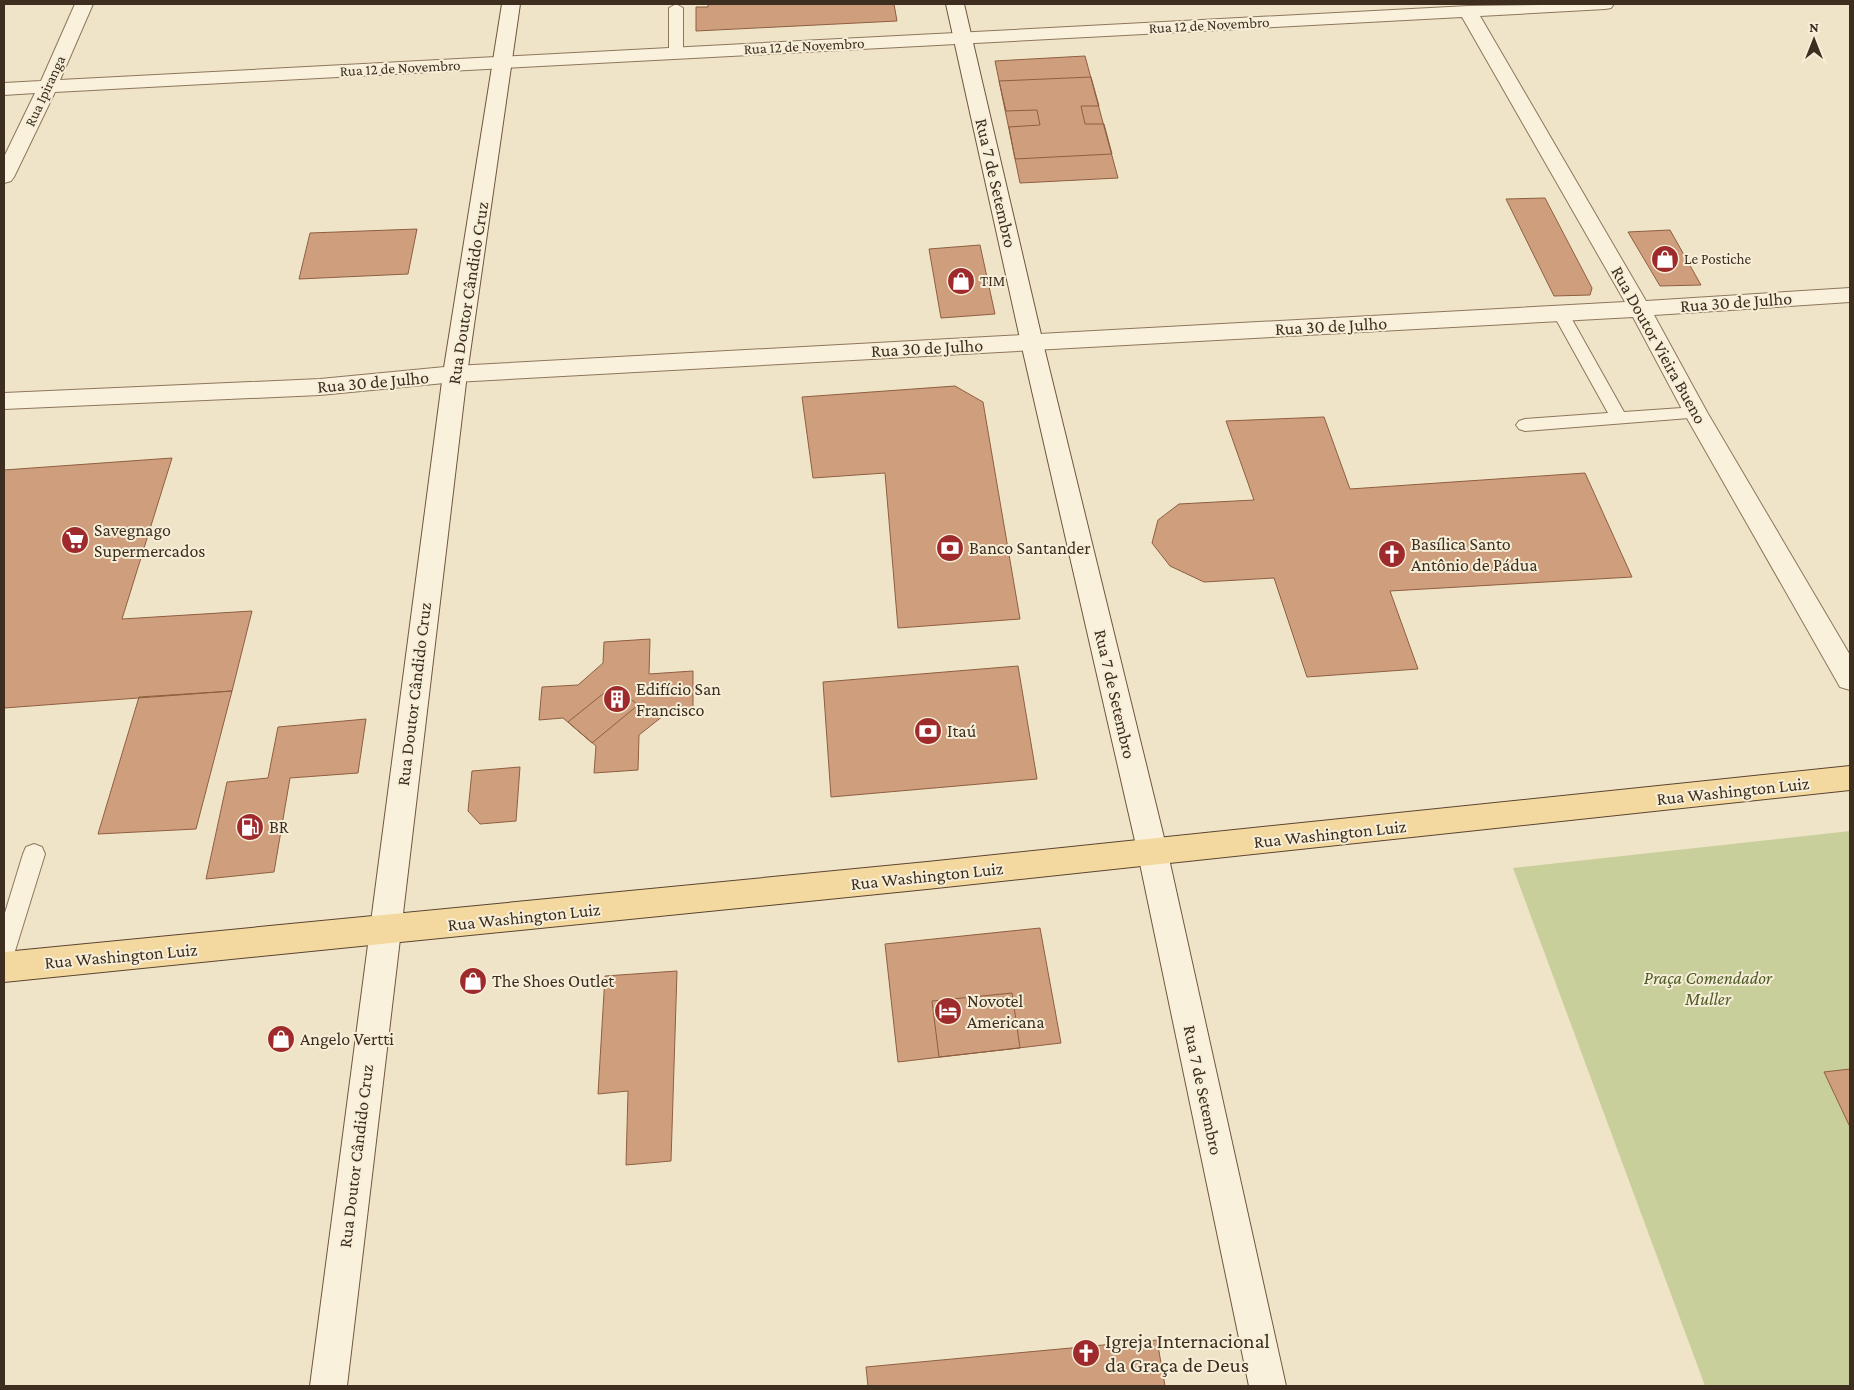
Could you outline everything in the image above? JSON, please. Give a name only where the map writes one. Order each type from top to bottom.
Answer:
[{"type":"main road","name":"Rua Washington Luiz","points":[[4,967],[1153,854],[1850,778]]},
{"type":"street","name":"Rua Ipiranga","points":[[4,177],[48,87],[84,4]]},
{"type":"street","name":"Rua Doutor Cândido Cruz","points":[[328,1386],[455,374],[511,4]]},
{"type":"street","name":"Rua 7 de Setembro","points":[[955,4],[1032,343],[1153,854],[1268,1386]]},
{"type":"street","name":"Rua 12 de Novembro","points":[[4,89],[963,38],[1334,11],[1468,11],[1605,4]]},
{"type":"street","name":"Rua Doutor Vieira Bueno","points":[[1468,11],[1850,679]]},
{"type":"street","name":"Rua 30 de Julho","points":[[4,401],[320,387],[455,374],[1561,314],[1850,295]]},
{"type":"lane","points":[[676,8],[676,53]]},
{"type":"lane","points":[[1561,314],[1619,418]]},
{"type":"lane","points":[[1525,425],[1696,412]]},
{"type":"lane","points":[[4,951],[34,854]]},
{"type":"green space","name":"Praça Comendador Muller","points":[[1850,831],[1850,1386],[1705,1386],[1513,868]]},
{"type":"building","points":[[708,4],[894,4],[897,21],[696,31],[696,7],[708,7]]},
{"type":"building","points":[[1085,56],[1118,178],[1020,183],[995,61]]},
{"type":"building","points":[[1091,77],[1099,106],[1081,106],[1085,124],[1104,124],[1112,154],[1015,159],[1009,127],[1040,125],[1037,110],[1006,111],[999,81]]},
{"type":"building","points":[[1545,198],[1592,288],[1590,295],[1554,296],[1506,199]]},
{"type":"building","points":[[417,229],[408,274],[299,279],[310,233]]},
{"type":"building","name":"Le Postiche","points":[[1670,230],[1701,285],[1660,286],[1628,232]]},
{"type":"building","name":"TIM","points":[[980,245],[995,314],[941,318],[929,249]]},
{"type":"building","name":"Banco Santander","points":[[955,386],[983,402],[1020,619],[898,628],[885,473],[813,478],[802,397]]},
{"type":"building","name":"Basílica Santo Antônio de Pádua","points":[[1324,417],[1350,489],[1585,473],[1632,577],[1390,591],[1418,669],[1307,677],[1274,578],[1204,582],[1170,566],[1152,543],[1158,520],[1179,504],[1254,500],[1226,421]]},
{"type":"building","name":"Savegnago Supermercados","points":[[172,458],[122,619],[252,611],[232,691],[4,708],[4,470]]},
{"type":"building","name":"Edifício San Francisco","points":[[650,639],[649,674],[693,671],[693,710],[668,712],[639,735],[638,770],[594,773],[596,746],[563,718],[539,720],[542,687],[578,685],[603,663],[604,642]]},
{"type":"building","name":"Itaú","points":[[1018,666],[1037,779],[831,797],[823,682]]},
{"type":"building","points":[[614,685],[638,705],[592,743],[568,722]]},
{"type":"building","points":[[232,691],[196,829],[98,834],[139,697]]},
{"type":"building","name":"BR","points":[[366,719],[358,773],[290,778],[274,872],[206,879],[227,782],[268,778],[278,727]]},
{"type":"building","points":[[520,767],[516,821],[480,824],[468,811],[472,771]]},
{"type":"building","points":[[1040,928],[1061,1043],[898,1062],[885,944]]},
{"type":"building","points":[[677,971],[671,1161],[626,1165],[628,1091],[598,1094],[605,976]]},
{"type":"building","points":[[1012,993],[1020,1048],[939,1057],[932,1001]]},
{"type":"building","points":[[1850,1069],[1850,1127],[1824,1072]]},
{"type":"building","name":"Igreja Internacional da Graça de Deus","points":[[1157,1340],[1165,1386],[868,1386],[866,1367]]},
{"type":"place","name":"Le Postiche","points":[[1665,259]]},
{"type":"place","name":"TIM","points":[[961,281]]},
{"type":"place","name":"Savegnago Supermercados","points":[[75,540]]},
{"type":"place","name":"Banco Santander","points":[[950,548]]},
{"type":"place","name":"Basílica Santo Antônio de Pádua","points":[[1392,554]]},
{"type":"place","name":"Edifício San Francisco","points":[[617,699]]},
{"type":"place","name":"Itaú","points":[[928,731]]},
{"type":"place","name":"BR","points":[[250,827]]},
{"type":"place","name":"The Shoes Outlet","points":[[473,981]]},
{"type":"place","name":"Novotel Americana","points":[[948,1011]]},
{"type":"place","name":"Angelo Vertti","points":[[281,1039]]},
{"type":"place","name":"Igreja Internacional da Graça de Deus","points":[[1086,1353]]}]
